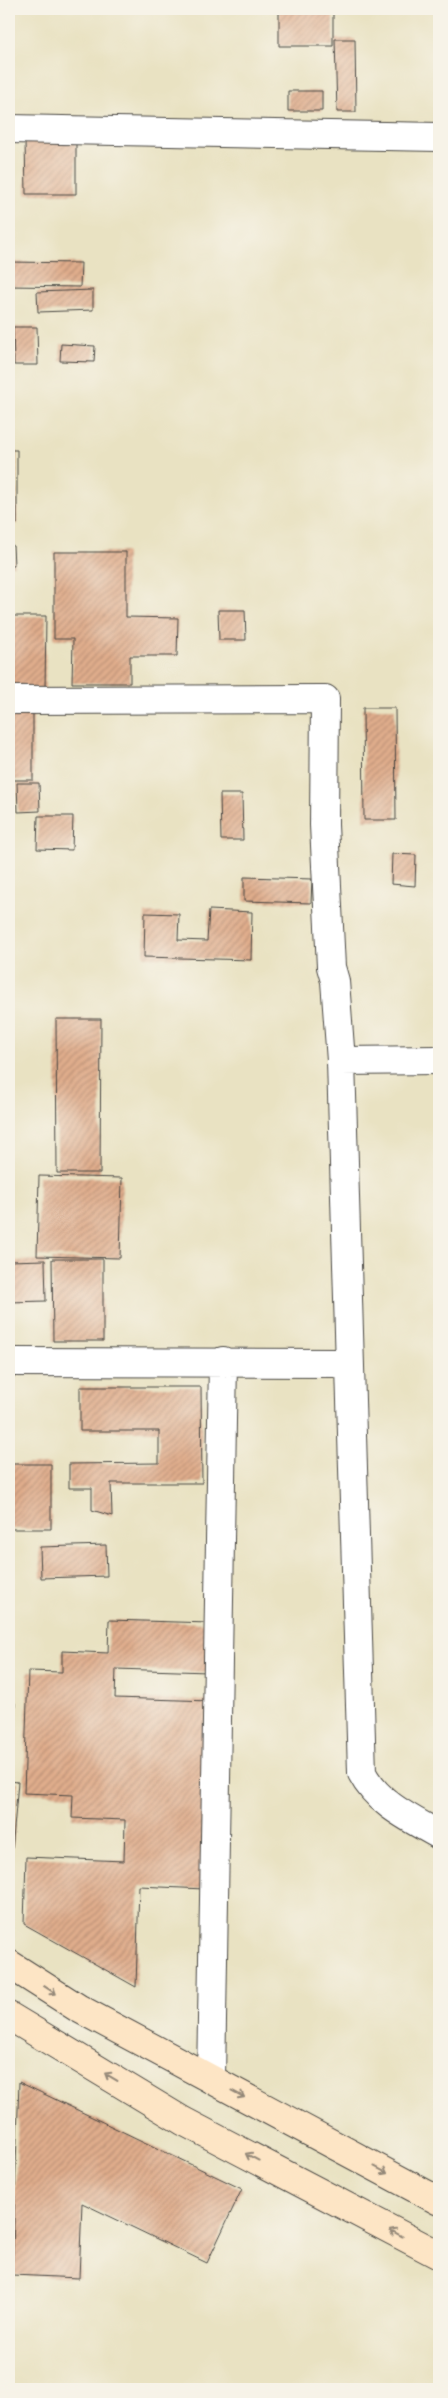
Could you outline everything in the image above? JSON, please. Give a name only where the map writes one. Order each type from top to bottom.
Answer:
[{"type":"main road","points":[[9,1964],[78,2008],[439,2201]]},
{"type":"main road","points":[[9,2016],[183,2121],[439,2256]]},
{"type":"street","points":[[9,129],[439,137]]},
{"type":"street","points":[[9,700],[325,699],[326,866],[331,934],[331,967],[335,981],[341,1061],[348,1363],[362,1773],[370,1788],[391,1807],[439,1835]]},
{"type":"street","points":[[341,1061],[439,1060]]},
{"type":"street","points":[[9,1362],[223,1361],[348,1363]]},
{"type":"street","points":[[211,2080],[223,1361]]},
{"type":"building","points":[[279,9],[333,9],[333,46],[279,46]]},
{"type":"building","points":[[335,39],[355,39],[356,112],[337,112]]},
{"type":"building","points":[[288,91],[322,91],[322,111],[288,111]]},
{"type":"building","points":[[25,140],[76,140],[76,194],[26,194]]},
{"type":"building","points":[[9,262],[81,263],[80,287],[9,286]]},
{"type":"building","points":[[93,290],[93,310],[38,312],[37,292]]},
{"type":"building","points":[[13,327],[37,327],[38,365],[14,365]]},
{"type":"building","points":[[61,344],[95,346],[94,362],[60,361]]},
{"type":"building","points":[[9,450],[17,450],[17,524],[9,524]]},
{"type":"building","points":[[9,545],[13,545],[14,566],[9,566]]},
{"type":"building","points":[[54,552],[126,552],[126,617],[178,618],[177,656],[130,656],[130,683],[72,683],[73,639],[54,639]]},
{"type":"building","points":[[218,610],[245,610],[246,640],[219,640]]},
{"type":"building","points":[[9,616],[46,616],[45,689],[9,689]]},
{"type":"building","points":[[9,706],[33,706],[33,780],[9,780]]},
{"type":"building","points":[[363,708],[395,708],[396,820],[364,820]]},
{"type":"building","points":[[17,783],[39,783],[40,811],[18,812]]},
{"type":"building","points":[[220,794],[242,794],[243,840],[221,840]]},
{"type":"building","points":[[38,816],[73,816],[72,850],[37,849]]},
{"type":"building","points":[[392,854],[416,855],[415,886],[391,884]]},
{"type":"building","points":[[244,877],[312,879],[311,903],[244,901]]},
{"type":"building","points":[[209,910],[252,912],[251,960],[144,957],[145,913],[179,914],[178,940],[207,941]]},
{"type":"building","points":[[56,1019],[101,1019],[100,1173],[57,1173]]},
{"type":"building","points":[[39,1176],[122,1178],[120,1258],[37,1256]]},
{"type":"building","points":[[52,1259],[103,1259],[103,1341],[53,1341]]},
{"type":"building","points":[[45,1260],[46,1301],[9,1302],[9,1261]]},
{"type":"building","points":[[80,1387],[201,1387],[202,1483],[111,1483],[112,1516],[92,1510],[92,1488],[69,1488],[69,1464],[159,1463],[159,1431],[80,1431]]},
{"type":"building","points":[[9,1464],[51,1464],[51,1529],[9,1529]]},
{"type":"building","points":[[106,1545],[107,1576],[41,1578],[40,1547]]},
{"type":"building","points":[[109,1620],[210,1623],[208,1672],[116,1669],[115,1698],[211,1701],[204,1889],[139,1886],[136,1987],[24,1924],[26,1857],[124,1861],[125,1820],[72,1818],[73,1795],[24,1793],[28,1671],[62,1672],[62,1651],[108,1653]]},
{"type":"building","points":[[9,1702],[15,1703],[14,1731],[9,1731]]},
{"type":"building","points":[[9,1781],[18,1782],[10,1875],[9,1875]]},
{"type":"building","points":[[19,2082],[242,2189],[207,2263],[82,2203],[79,2278],[12,2275]]}]
